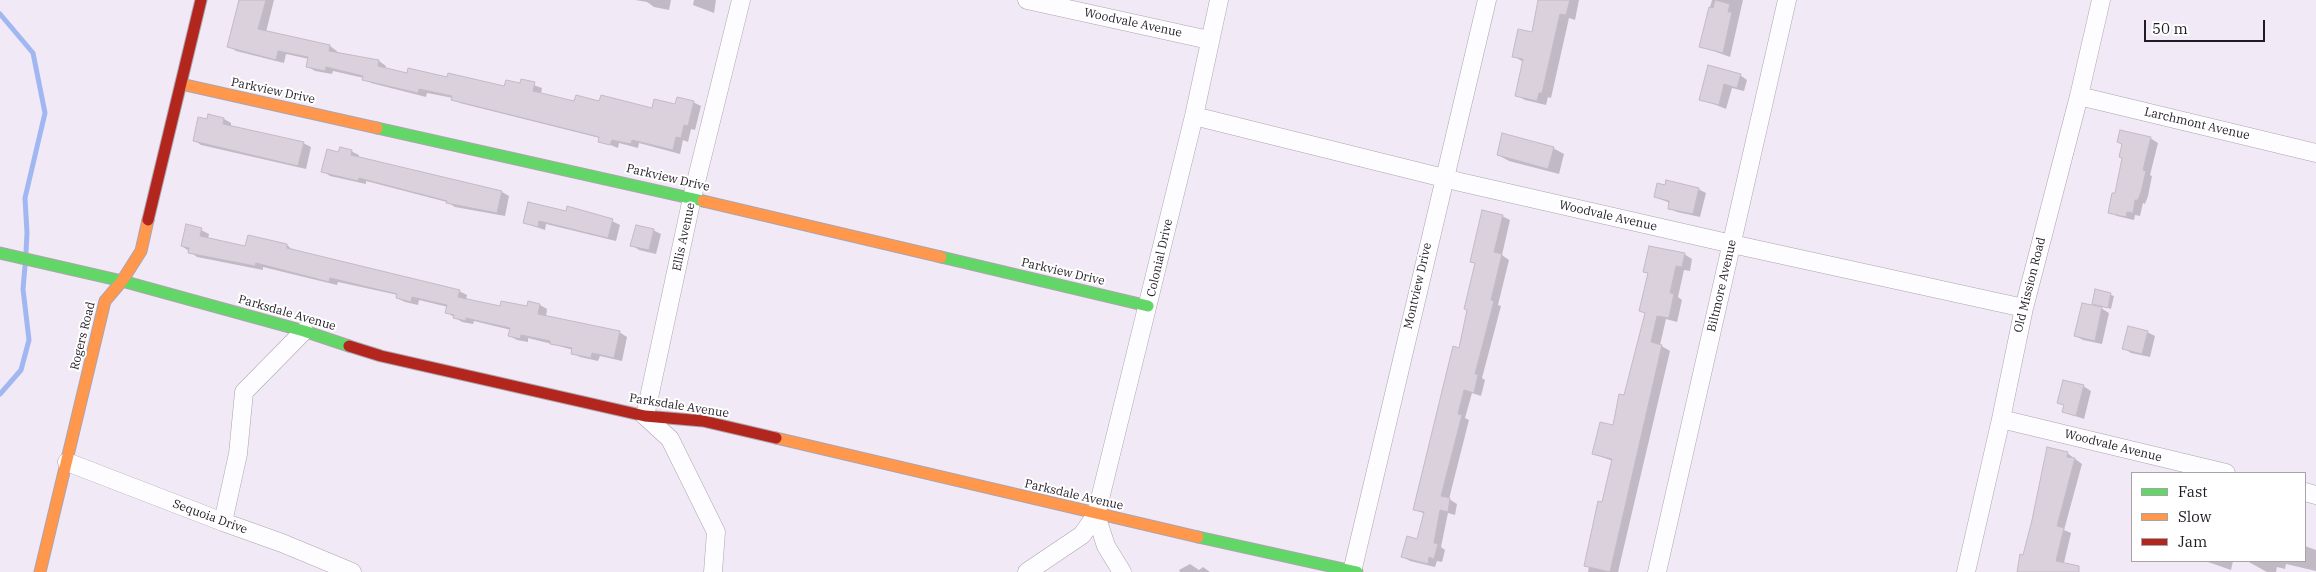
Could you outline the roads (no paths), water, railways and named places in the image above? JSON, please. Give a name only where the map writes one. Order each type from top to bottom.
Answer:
[{"type":"street","name":"Rogers Road","points":[[40,572],[105,301],[122,282],[141,251],[201,0]]},
{"type":"street","name":"Ellis Avenue","points":[[645,416],[692,198],[741,0]]},
{"type":"street","name":"Woodvale Avenue","points":[[1027,0],[1209,40]]},
{"type":"street","name":"Colonial Drive","points":[[1096,515],[1194,116],[1219,0]]},
{"type":"street","name":"Montview Drive","points":[[1353,572],[1487,0]]},
{"type":"street","name":"Biltmore Avenue","points":[[1656,572],[1787,0]]},
{"type":"street","name":"Old Mission Road","points":[[1966,572],[2024,308],[2101,0]]},
{"type":"street","name":"Parkview Drive","points":[[181,84],[692,198],[1148,306]]},
{"type":"street","name":"Larchmont Avenue","points":[[2078,96],[2316,153]]},
{"type":"street","name":"Woodvale Avenue","points":[[1194,116],[1444,178],[2024,308]]},
{"type":"street","name":"Parksdale Avenue","points":[[0,252],[122,282],[304,331],[381,356],[645,416],[703,421],[1096,515],[1353,572]]},
{"type":"street","points":[[223,522],[238,454],[244,392],[304,331]]},
{"type":"street","points":[[645,416],[670,439],[716,532],[713,572]]},
{"type":"street","name":"Woodvale Avenue","points":[[2001,419],[2222,472]]},
{"type":"street","name":"Sequoia Drive","points":[[67,462],[282,543],[352,572]]},
{"type":"street","points":[[1027,572],[1082,535],[1096,515]]},
{"type":"street","points":[[1096,515],[1106,546],[1122,572]]},
{"type":"waterway","points":[[0,14],[33,53],[45,113],[25,198],[26,252]]},
{"type":"waterway","points":[[0,394],[21,370],[29,340],[23,289],[25,266]]}]
